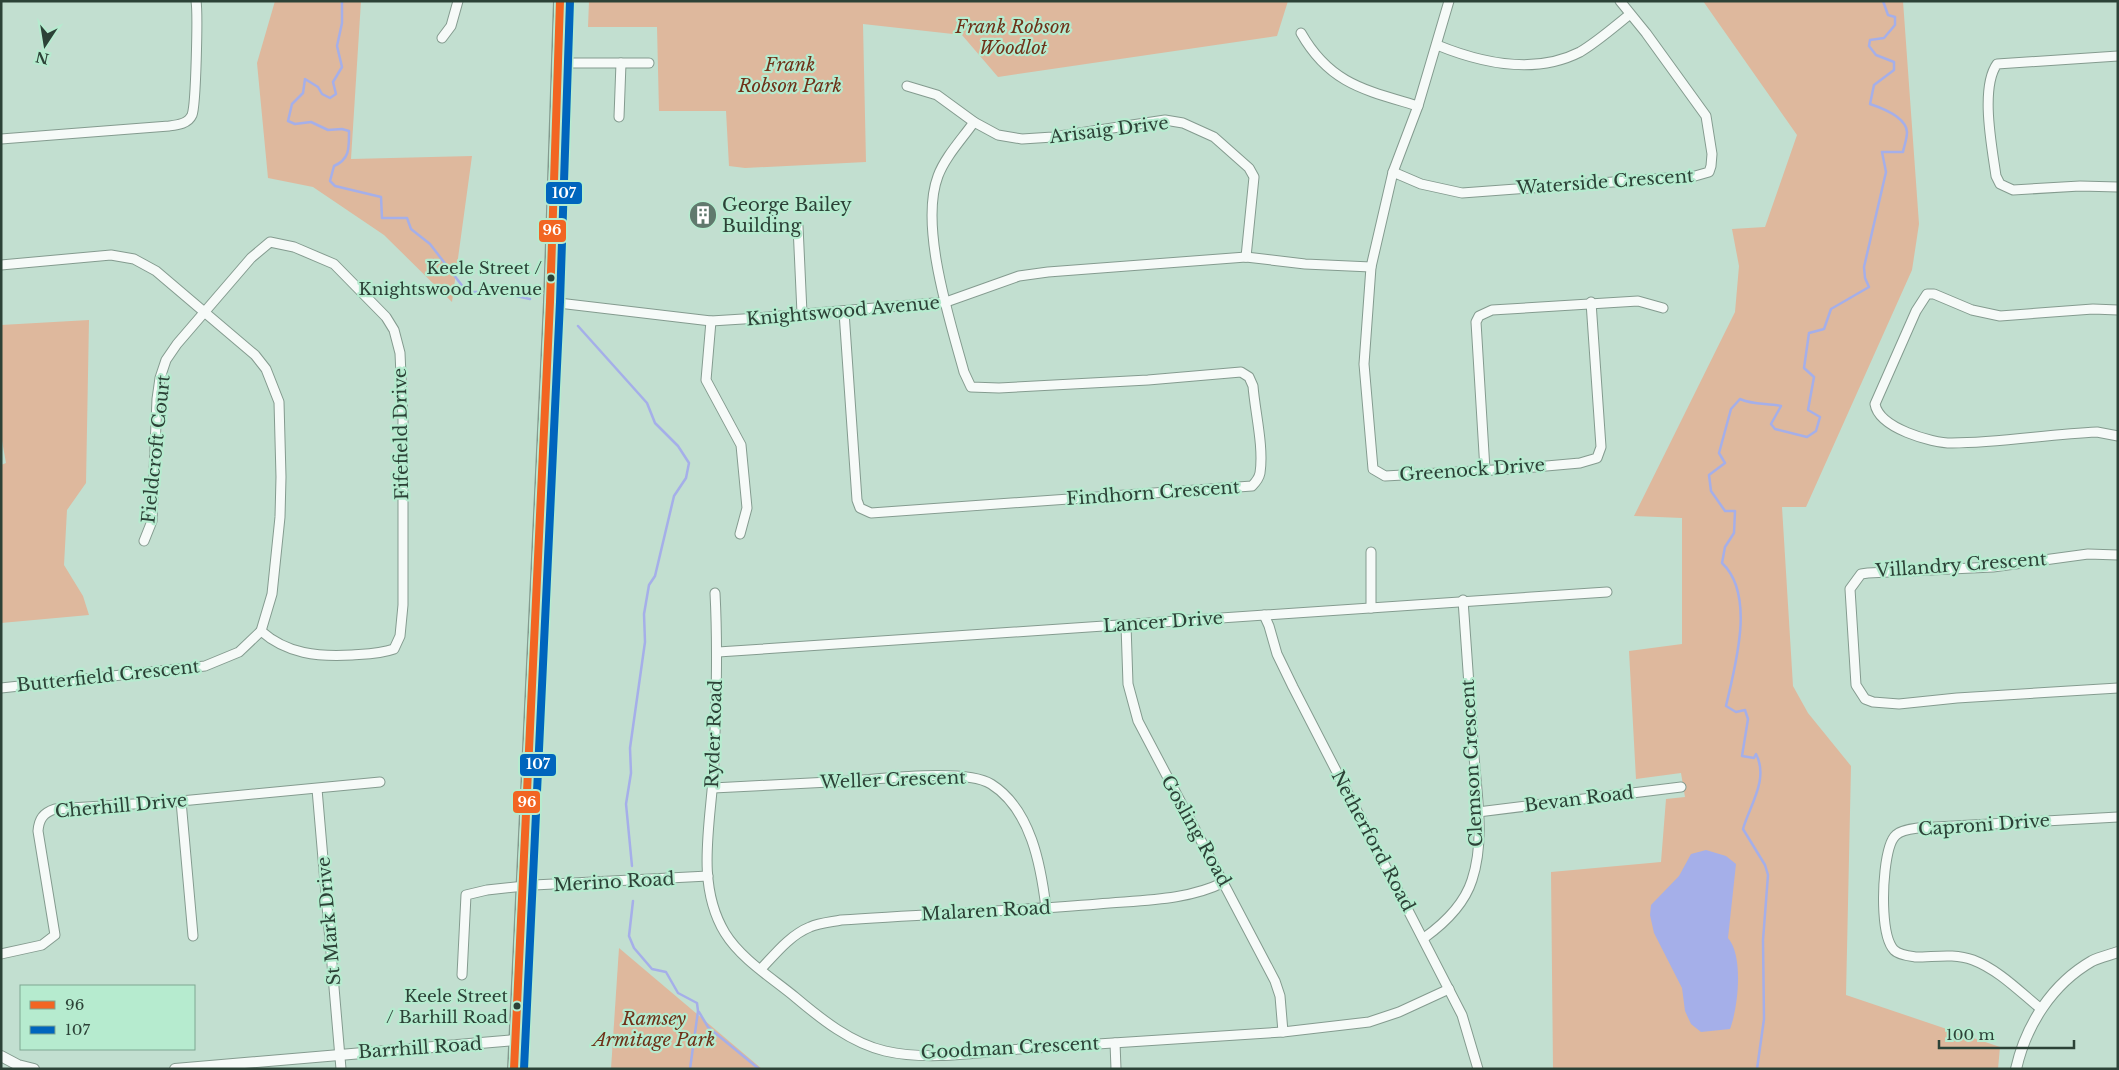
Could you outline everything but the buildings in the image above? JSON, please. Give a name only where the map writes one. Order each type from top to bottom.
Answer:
[{"type":"main road","points":[[514,1069],[550,302],[560,1]]},
{"type":"street","points":[[1,139],[180,125],[188,120],[192,115],[194,99],[196,1]]},
{"type":"street","points":[[442,38],[451,26],[458,1]]},
{"type":"street","name":"Greenock Drive","points":[[1449,1],[1418,106],[1393,172],[1371,267],[1364,364],[1373,469],[1385,476],[1580,463],[1596,458],[1601,447],[1591,302]]},
{"type":"street","name":"Waterside Crescent","points":[[1393,172],[1421,184],[1462,193],[1695,176],[1709,172],[1712,154],[1706,116],[1646,33],[1620,1]]},
{"type":"street","points":[[1437,46],[1464,56],[1503,64],[1525,64],[1555,60],[1585,48],[1630,15]]},
{"type":"street","points":[[1301,33],[1313,54],[1340,77],[1358,87],[1418,106]]},
{"type":"street","points":[[2118,56],[1997,64],[1990,76],[1988,99],[1996,176],[2000,184],[2006,188],[2023,191],[2080,186],[2118,187]]},
{"type":"street","points":[[619,117],[621,62]]},
{"type":"street","points":[[558,63],[649,63]]},
{"type":"street","name":"Arisaig Drive","points":[[907,86],[937,96],[974,122],[998,134],[1022,139],[1053,137],[1165,120],[1197,128],[1214,137],[1235,155],[1249,168],[1254,177],[1246,257]]},
{"type":"street","points":[[946,302],[935,250],[934,198],[938,176],[974,122]]},
{"type":"street","points":[[798,226],[802,313]]},
{"type":"street","name":"Fifefield Drive","points":[[204,310],[251,258],[270,242],[294,247],[334,264],[386,317],[394,330],[400,353],[403,605],[398,644],[394,649],[382,653],[319,657],[280,645],[261,631]]},
{"type":"street","name":"Butterfield Crescent","points":[[1,265],[111,255],[122,256],[146,264],[204,310],[255,355],[266,369],[279,402],[280,517],[272,594],[261,631],[239,652],[205,666],[1,688]]},
{"type":"street","name":"Knightswood Avenue","points":[[550,302],[711,320],[802,313],[844,312],[946,302],[1029,274],[1246,257],[1304,264],[1371,267]]},
{"type":"street","points":[[2118,310],[2093,309],[2000,316],[1986,314],[1934,294],[1927,294],[1916,311],[1875,404],[1876,412],[1886,422],[1922,437],[1951,443],[2097,432],[2118,436]]},
{"type":"street","points":[[1485,470],[1476,322],[1479,316],[1492,310],[1591,302],[1638,301],[1663,308]]},
{"type":"street","name":"Findhorn Crescent","points":[[844,312],[857,500],[860,508],[871,513],[1252,486],[1257,480],[1260,474],[1260,453],[1253,386],[1249,376],[1241,372],[1128,381],[999,388],[971,387],[964,372],[946,302]]},
{"type":"street","name":"Fieldcroft Court","points":[[144,541],[152,521],[157,399],[160,378],[166,360],[204,310]]},
{"type":"street","points":[[711,320],[706,380],[741,445],[744,463],[747,508],[740,534]]},
{"type":"street","points":[[1371,608],[1372,552]]},
{"type":"street","name":"Villandry Crescent","points":[[2118,555],[2088,554],[1993,567],[1868,572],[1861,574],[1850,589],[1856,685],[1861,694],[1873,702],[1899,704],[1957,698],[2118,688]]},
{"type":"street","name":"Ryder Road","points":[[708,876],[707,848],[713,788],[718,652],[715,592]]},
{"type":"street","name":"Lancer Drive","points":[[718,652],[1371,608],[1463,600],[1608,592]]},
{"type":"street","name":"Clemson Crescent","points":[[1424,938],[1446,920],[1462,902],[1472,880],[1479,832],[1463,600]]},
{"type":"street","name":"Netherford Road","points":[[1264,615],[1270,626],[1277,654],[1293,687],[1462,1015],[1478,1069]]},
{"type":"street","name":"Gosling Road","points":[[1126,625],[1128,684],[1138,721],[1275,981],[1280,996],[1283,1032]]},
{"type":"street","name":"Weller Crescent","points":[[713,788],[926,776],[976,778],[990,783],[1009,800],[1024,826],[1038,858],[1046,908]]},
{"type":"street","name":"Cherhill Drive","points":[[1,954],[46,943],[55,935],[38,831],[39,820],[48,811],[55,809],[181,802],[380,782]]},
{"type":"street","name":"Bevan Road","points":[[1478,812],[1680,787]]},
{"type":"street","name":"St Mark Drive","points":[[317,789],[341,1069]]},
{"type":"street","points":[[181,802],[193,936]]},
{"type":"street","name":"Caproni Drive","points":[[2041,1009],[1990,968],[1972,960],[1941,956],[1916,957],[1903,955],[1895,950],[1890,942],[1885,920],[1883,885],[1886,863],[1893,838],[1897,834],[1918,828],[2118,817]]},
{"type":"street","name":"Merino Road","points":[[462,975],[466,895],[486,890],[521,888],[534,885],[708,876]]},
{"type":"street","name":"Goodman Crescent","points":[[708,876],[715,911],[726,935],[761,969],[833,1026],[846,1035],[884,1051],[962,1055],[1283,1032],[1376,1021],[1449,989]]},
{"type":"street","name":"Malaren Road","points":[[761,969],[780,949],[805,929],[841,920],[1046,908],[1178,897],[1224,882]]},
{"type":"street","points":[[2016,1069],[2022,1044],[2041,1009],[2051,996],[2081,968],[2094,960],[2118,952]]},
{"type":"street","name":"Barrhill Road","points":[[175,1069],[217,1067],[339,1054],[515,1040]]},
{"type":"street","points":[[1115,1043],[1116,1069]]},
{"type":"street","points":[[1,1056],[18,1065],[34,1069]]},
{"type":"green space","points":[[275,1],[361,1],[351,159],[472,156],[452,302],[384,235],[313,187],[268,178],[257,63]]},
{"type":"green space","name":"Frank Robson Park","points":[[589,1],[1288,1],[1277,36],[998,77],[962,35],[863,24],[866,162],[745,168],[729,166],[726,111],[659,111],[657,27],[588,27]]},
{"type":"green space","points":[[1703,1],[1903,1],[1919,224],[1912,270],[1806,507],[1782,507],[1793,686],[1808,713],[1851,766],[1846,995],[2000,1047],[1998,1069],[1553,1069],[1551,872],[1661,862],[1666,799],[1685,797],[1681,773],[1636,779],[1629,651],[1682,644],[1682,518],[1634,516],[1735,312],[1739,266],[1732,229],[1765,227],[1797,135]]},
{"type":"green space","points":[[89,320],[86,483],[67,510],[64,565],[83,596],[89,615],[1,623],[1,465],[6,463],[1,435],[1,325]]},
{"type":"green space","name":"Ramsey Armitage Park","points":[[619,948],[762,1069],[611,1069]]},
{"type":"water","points":[[1706,850],[1726,856],[1736,864],[1728,938],[1733,946],[1736,957],[1738,982],[1730,1029],[1701,1032],[1691,1024],[1685,1011],[1682,988],[1654,933],[1650,915],[1651,905],[1679,876],[1691,854]]},
{"type":"waterway","points":[[342,1],[342,23],[337,46],[342,67],[333,82],[336,94],[330,98],[322,94],[318,87],[305,79],[303,93],[292,104],[288,121],[295,124],[311,122],[328,130],[342,129],[349,131],[348,152],[343,160],[334,166],[330,181],[335,186],[381,197],[382,218],[407,218],[411,229],[430,244],[467,292],[497,292],[530,299]]},
{"type":"waterway","points":[[1757,1069],[1764,1019],[1763,940],[1768,875],[1765,865],[1743,829],[1757,792],[1760,773],[1756,754],[1754,758],[1742,756],[1748,719],[1745,710],[1736,712],[1726,706],[1738,652],[1741,612],[1738,593],[1732,577],[1722,563],[1725,547],[1734,533],[1735,511],[1725,511],[1711,491],[1709,475],[1725,463],[1719,453],[1731,409],[1740,399],[1781,406],[1771,424],[1775,429],[1807,437],[1816,431],[1820,417],[1808,410],[1814,377],[1804,368],[1809,333],[1824,329],[1831,309],[1869,287],[1865,278],[1864,267],[1886,172],[1882,152],[1903,152],[1907,132],[1906,127],[1898,118],[1870,104],[1874,85],[1894,70],[1894,62],[1876,55],[1869,46],[1870,40],[1884,38],[1895,25],[1895,17],[1888,15],[1883,1]]},
{"type":"waterway","points":[[578,326],[647,403],[655,423],[678,446],[689,463],[686,478],[674,496],[655,576],[649,585],[644,614],[645,642],[630,748],[631,773],[626,804],[632,866]]},
{"type":"waterway","points":[[633,901],[629,936],[634,948],[652,969],[666,972],[678,993],[697,1003],[698,1011],[690,1069]]},
{"type":"waterway","points":[[699,1012],[708,1027],[759,1069]]},
{"type":"transit line","name":"96","points":[[514,1069],[550,302],[560,1]]},
{"type":"transit line","name":"107","points":[[524,1069],[560,302],[570,1]]},
{"type":"place","name":"George Bailey Building","points":[[703,215]]},
{"type":"place","name":"Keele Street / Knightswood Avenue","points":[[551,278]]},
{"type":"place","name":"Keele Street / Barhill Road","points":[[517,1006]]},
{"type":"park label","name":"Frank Robson Woodlot","points":[[1013,37]]}]
